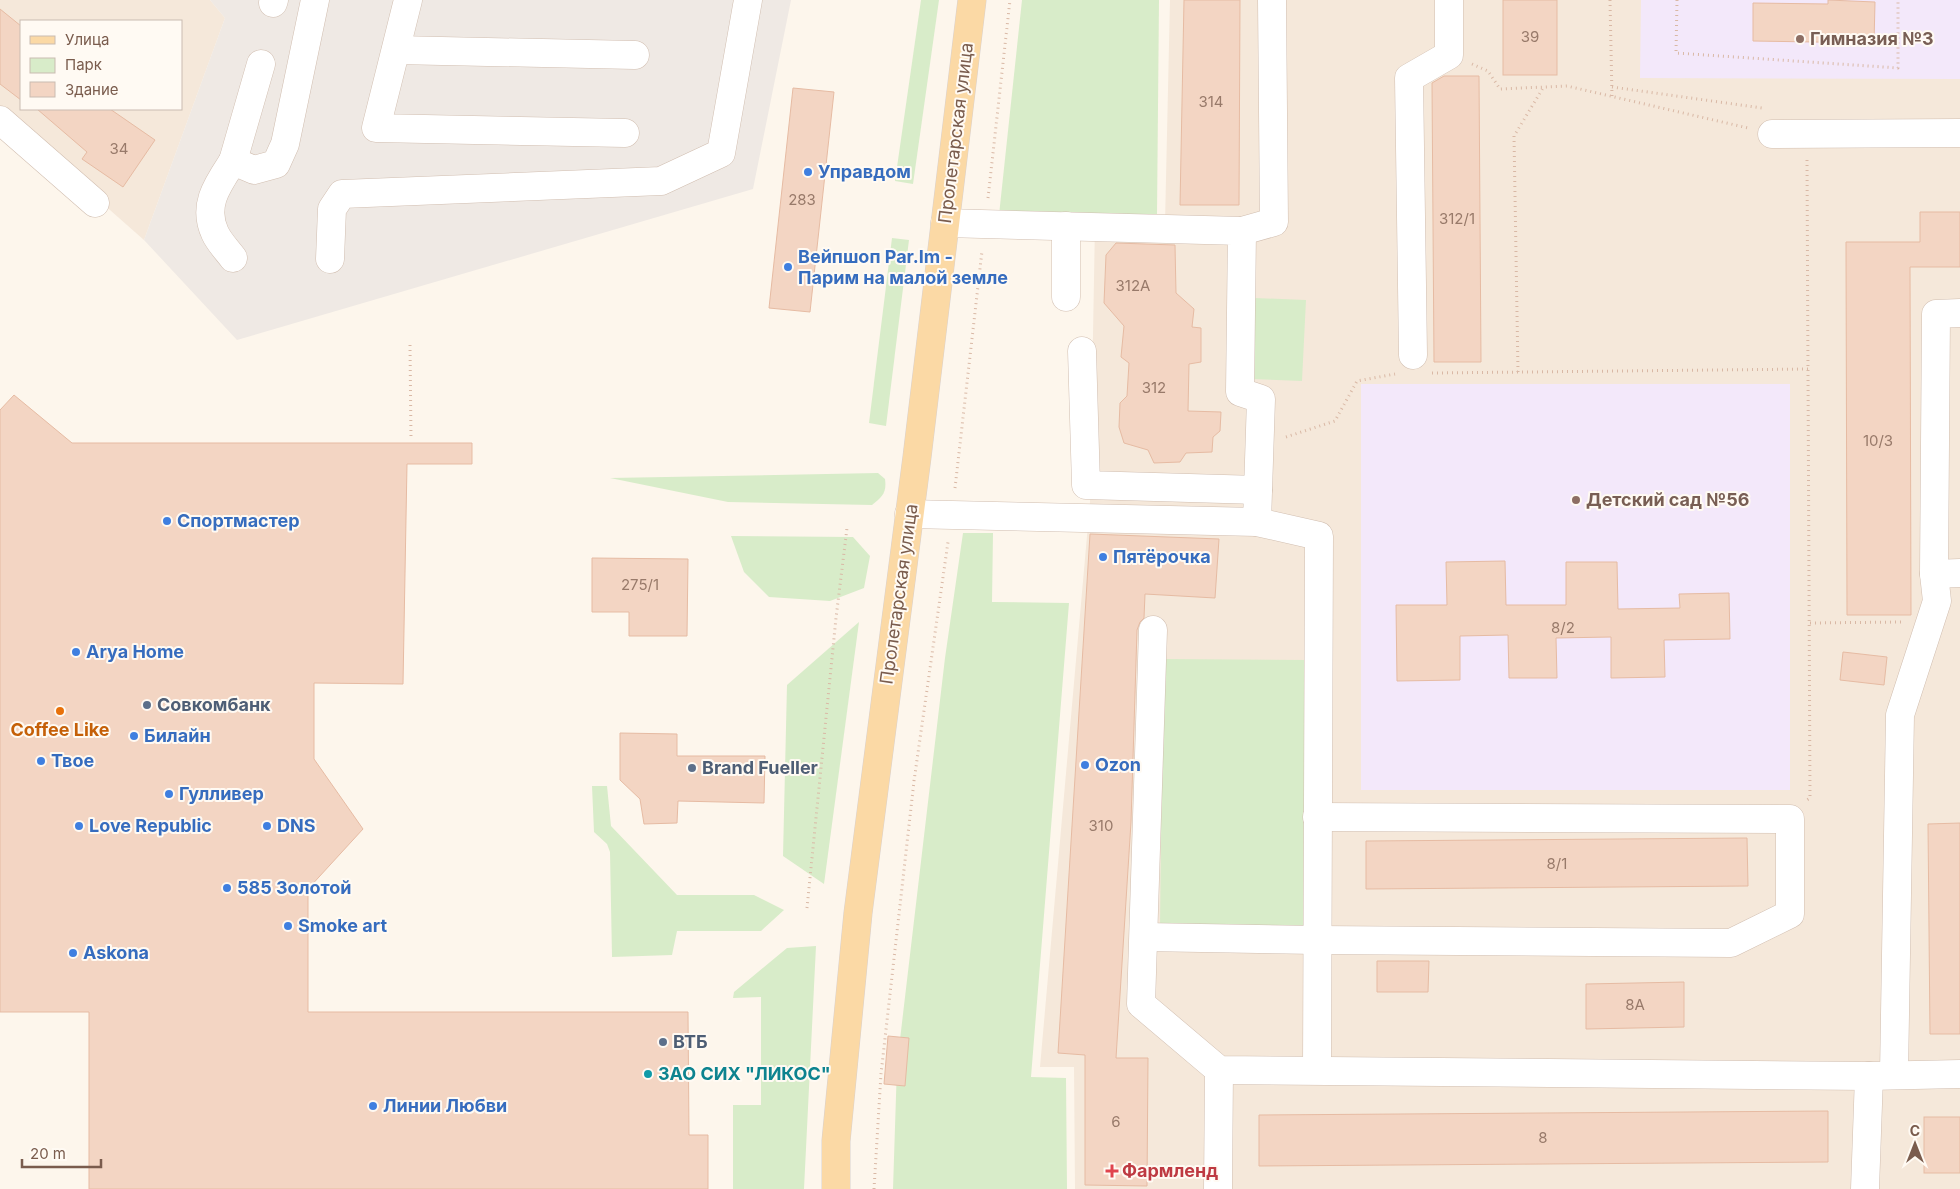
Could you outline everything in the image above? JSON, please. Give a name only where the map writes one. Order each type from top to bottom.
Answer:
[{"type":"main road","name":"Пролетарская улица","points":[[836,1189],[836,1141],[858,913],[910,514],[972,0]]},
{"type":"street","points":[[233,161],[254,170],[276,164],[285,144],[315,0]]},
{"type":"street","points":[[408,0],[376,128],[625,133]]},
{"type":"street","points":[[330,259],[332,208],[342,194],[661,181],[721,153],[748,0]]},
{"type":"street","points":[[945,223],[1242,231],[1274,222],[1272,0]]},
{"type":"street","points":[[1413,367],[1409,78],[1449,55],[1449,0]]},
{"type":"street","points":[[396,50],[635,55]]},
{"type":"street","points":[[233,258],[214,232],[210,214],[210,200],[233,161],[261,64]]},
{"type":"street","points":[[0,120],[95,203]]},
{"type":"street","points":[[1772,134],[1960,133]]},
{"type":"street","points":[[1066,226],[1066,297]]},
{"type":"street","points":[[1242,231],[1240,392],[1261,399],[1257,522]]},
{"type":"street","points":[[1865,1189],[1882,1075],[1900,715],[1947,573],[1936,314],[1960,313]]},
{"type":"street","points":[[1082,351],[1086,485],[1258,490]]},
{"type":"street","points":[[910,514],[1257,522],[1319,536],[1316,1070]]},
{"type":"street","points":[[1153,630],[1141,1004],[1218,1070],[1960,1074]]},
{"type":"street","points":[[1144,937],[1731,943],[1790,914],[1790,819],[1317,817]]},
{"type":"street","points":[[1218,1070],[1218,1189]]},
{"type":"path","points":[[874,1189],[881,1074],[914,781],[952,514],[1010,0]]},
{"type":"path","points":[[1610,0],[1612,97]]},
{"type":"path","points":[[1677,0],[1676,53],[1898,68],[1898,0]]},
{"type":"path","points":[[1449,55],[1488,70],[1500,89],[1567,86],[1772,134]]},
{"type":"path","points":[[1518,372],[1514,136],[1543,87]]},
{"type":"path","points":[[1612,87],[1764,108]]},
{"type":"path","points":[[1790,819],[1810,798],[1807,134]]},
{"type":"path","points":[[410,345],[411,438]]},
{"type":"path","points":[[1259,446],[1335,421],[1357,381],[1413,367],[1518,372],[1809,369]]},
{"type":"path","points":[[807,908],[836,618],[847,528]]},
{"type":"path","points":[[1810,623],[1931,621]]},
{"type":"shaded area","points":[[0,0],[210,0],[225,18],[144,240],[0,113]]},
{"type":"shaded area","points":[[210,0],[791,0],[753,189],[237,340],[144,240],[225,18]]},
{"type":"shaded area","points":[[1170,0],[1960,0],[1960,1189],[1075,1189],[1074,1067],[1040,1067],[1090,502],[1095,223],[1165,223]]},
{"type":"shaded area","name":"Гимназия №3","points":[[1641,0],[1960,0],[1960,79],[1640,78]]},
{"type":"shaded area","name":"Детский сад №56","points":[[1361,384],[1790,384],[1790,790],[1361,790]]},
{"type":"green space","points":[[921,0],[939,0],[913,184],[895,181]]},
{"type":"green space","points":[[1022,0],[1159,0],[1157,214],[999,215]]},
{"type":"green space","points":[[892,238],[909,240],[886,426],[869,423]]},
{"type":"green space","points":[[1255,298],[1306,300],[1302,381],[1251,379]]},
{"type":"green space","points":[[878,473],[885,479],[885,488],[881,497],[872,505],[728,502],[610,478]]},
{"type":"green space","points":[[963,533],[993,533],[992,602],[1069,603],[1031,1077],[1066,1078],[1067,1189],[893,1189],[897,1065],[945,658]]},
{"type":"green space","points":[[731,536],[853,537],[870,556],[864,588],[830,601],[769,597],[744,572]]},
{"type":"green space","points":[[859,622],[824,884],[783,856],[787,685]]},
{"type":"green space","points":[[1163,659],[1309,660],[1305,929],[1160,927]]},
{"type":"green space","points":[[592,786],[607,786],[611,826],[677,895],[754,895],[784,910],[761,931],[677,931],[672,955],[612,957],[610,852],[607,844],[594,832]]},
{"type":"green space","points":[[816,946],[804,1189],[733,1189],[733,1105],[761,1105],[761,997],[733,998],[734,992],[787,948]]},
{"type":"building","points":[[1184,0],[1240,0],[1239,205],[1180,205]]},
{"type":"building","points":[[1503,0],[1557,0],[1557,75],[1503,75]]},
{"type":"building","points":[[1828,0],[1875,2],[1874,43],[1753,41],[1753,3],[1828,4]]},
{"type":"building","points":[[0,9],[20,25],[20,99],[0,84]]},
{"type":"building","points":[[1444,76],[1479,76],[1481,362],[1434,362],[1432,83]]},
{"type":"building","points":[[793,88],[834,92],[810,312],[769,308]]},
{"type":"building","points":[[38,110],[111,110],[155,140],[123,187],[82,159],[87,152]]},
{"type":"building","points":[[1920,212],[1960,212],[1960,267],[1910,267],[1911,615],[1847,615],[1846,242],[1920,242]]},
{"type":"building","points":[[1116,243],[1175,245],[1176,293],[1194,309],[1192,327],[1201,328],[1201,362],[1189,364],[1188,411],[1221,412],[1220,431],[1213,437],[1212,452],[1186,453],[1180,462],[1154,463],[1148,450],[1124,443],[1119,427],[1120,403],[1127,396],[1129,363],[1121,357],[1124,326],[1104,303],[1106,255]]},
{"type":"building","name":"Гулливер","points":[[14,395],[72,443],[472,443],[472,464],[407,464],[403,684],[314,683],[314,759],[363,829],[308,889],[308,1012],[688,1012],[689,1135],[708,1135],[708,1189],[89,1189],[89,1012],[0,1012],[0,410]]},
{"type":"building","points":[[1090,534],[1219,539],[1215,598],[1145,594],[1144,618],[1137,630],[1131,822],[1116,1058],[1148,1058],[1147,1186],[1085,1185],[1085,1055],[1058,1053]]},
{"type":"building","points":[[592,558],[688,559],[687,636],[629,636],[629,612],[592,612]]},
{"type":"building","points":[[1505,561],[1506,605],[1566,605],[1566,562],[1617,562],[1618,609],[1680,608],[1679,594],[1729,593],[1730,639],[1664,640],[1665,677],[1611,678],[1611,637],[1556,638],[1557,678],[1509,678],[1508,635],[1460,636],[1460,680],[1397,681],[1396,605],[1447,605],[1446,562]]},
{"type":"building","points":[[1843,652],[1887,657],[1884,685],[1840,680]]},
{"type":"building","name":"Brand Fueller","points":[[620,733],[677,734],[677,756],[765,756],[764,803],[678,801],[677,823],[644,824],[640,799],[620,780]]},
{"type":"building","points":[[1960,823],[1960,1034],[1930,1034],[1928,824]]},
{"type":"building","points":[[1747,838],[1748,886],[1366,889],[1366,841]]},
{"type":"building","points":[[1377,961],[1429,961],[1428,992],[1377,992]]},
{"type":"building","points":[[1684,982],[1684,1027],[1586,1029],[1586,984]]},
{"type":"building","points":[[888,1036],[909,1038],[905,1086],[884,1084]]},
{"type":"building","points":[[1828,1111],[1828,1162],[1259,1166],[1259,1115]]},
{"type":"building","points":[[1924,1117],[1960,1117],[1960,1173],[1924,1173]]},
{"type":"place","name":"Гимназия №3","points":[[1800,39]]},
{"type":"place","name":"Управдом","points":[[808,172]]},
{"type":"place","name":"Вейпшоп Par.Im - Парим на малой земле","points":[[788,267]]},
{"type":"place","name":"Детский сад №56","points":[[1576,500]]},
{"type":"place","name":"Спортмастер","points":[[167,521]]},
{"type":"place","name":"Пятёрочка","points":[[1103,557]]},
{"type":"place","name":"Arya Home","points":[[76,652]]},
{"type":"place","name":"Совкомбанк","points":[[147,705]]},
{"type":"place","name":"Coffee Like","points":[[60,711]]},
{"type":"place","name":"Билайн","points":[[134,736]]},
{"type":"place","name":"Твое","points":[[41,761]]},
{"type":"place","name":"Ozon","points":[[1085,765]]},
{"type":"place","name":"Brand Fueller","points":[[692,768]]},
{"type":"place","name":"Гулливер","points":[[169,794]]},
{"type":"place","name":"Love Republic","points":[[79,826]]},
{"type":"place","name":"DNS","points":[[267,826]]},
{"type":"place","name":"585 Золотой","points":[[227,888]]},
{"type":"place","name":"Smoke art","points":[[288,926]]},
{"type":"place","name":"Askona","points":[[73,953]]},
{"type":"place","name":"ВТБ","points":[[663,1042]]},
{"type":"place","name":"ЗАО СИХ \"ЛИКОС\"","points":[[648,1074]]},
{"type":"place","name":"Линии Любви","points":[[373,1106]]},
{"type":"place","name":"Фармленд","points":[[1112,1171]]}]
